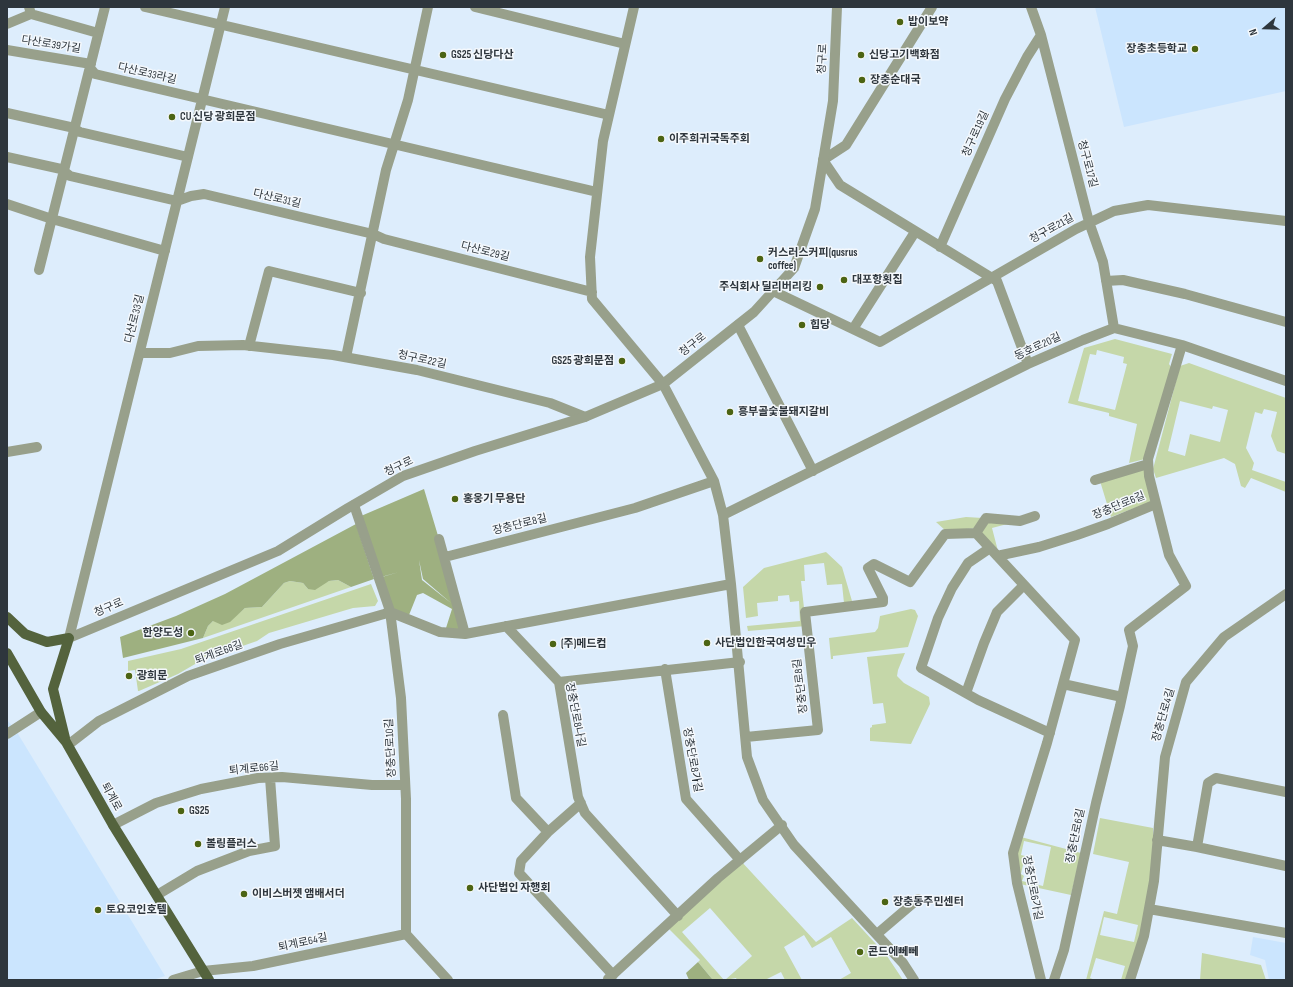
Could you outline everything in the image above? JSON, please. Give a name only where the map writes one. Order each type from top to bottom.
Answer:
[{"type":"main road","points":[[7,617],[25,634],[47,642],[69,638],[53,689],[67,744]]},
{"type":"main road","name":"퇴계로","points":[[7,653],[42,712],[67,744],[113,825],[206,976]]},
{"type":"street","points":[[39,270],[105,7]]},
{"type":"street","points":[[145,7],[609,115]]},
{"type":"street","name":"다산로33길","points":[[69,638],[225,7]]},
{"type":"street","points":[[346,357],[386,170],[408,100],[428,7]]},
{"type":"street","points":[[476,7],[625,44]]},
{"type":"street","points":[[634,7],[602,141],[590,257],[592,299],[662,384],[714,481],[723,515],[740,662],[747,757],[763,800],[782,825],[794,845],[903,963],[914,980]]},
{"type":"street","name":"청구로","points":[[69,638],[278,551],[403,476],[475,451],[585,417],[662,384],[754,312],[794,268],[815,209],[833,101],[837,7]]},
{"type":"street","name":"청구로17길","points":[[1031,7],[1041,35],[1089,222],[1102,262],[1114,328]]},
{"type":"street","points":[[930,8],[846,145],[823,160],[840,185],[997,281],[1028,364]]},
{"type":"street","name":"다산로39가길","points":[[7,24],[30,10],[98,33]]},
{"type":"street","name":"청구로19길","points":[[940,247],[1005,99],[1027,57],[1041,35]]},
{"type":"street","name":"다산로39가길","points":[[7,50],[90,66]]},
{"type":"street","name":"다산로33라길","points":[[90,66],[95,74],[202,99]]},
{"type":"street","points":[[202,99],[597,192]]},
{"type":"street","points":[[7,113],[70,127],[80,132],[188,157]]},
{"type":"street","points":[[7,156],[64,171],[70,176],[177,201]]},
{"type":"street","name":"다산로31길","points":[[177,201],[191,196],[204,194],[373,234]]},
{"type":"street","points":[[7,204],[52,219],[164,251]]},
{"type":"street","name":"청구로21길","points":[[773,291],[880,342],[1089,222],[1114,212],[1148,205],[1286,221]]},
{"type":"street","points":[[853,329],[915,232]]},
{"type":"street","name":"다산로29길","points":[[373,234],[384,239],[592,292]]},
{"type":"street","points":[[249,346],[269,272],[360,293]]},
{"type":"street","points":[[1106,281],[1123,280],[1178,292],[1286,322]]},
{"type":"street","points":[[738,324],[813,471]]},
{"type":"street","points":[[1114,328],[1182,345],[1286,381]]},
{"type":"street","name":"동호로20길","points":[[723,515],[1028,364],[1114,328]]},
{"type":"street","name":"장충단로6길","points":[[1054,980],[1064,950],[1096,803],[1133,646],[1129,630],[1186,586],[1169,554],[1149,476],[1148,464],[1148,459],[1182,345]]},
{"type":"street","name":"청구로22길","points":[[140,353],[170,353],[198,346],[249,346],[346,357],[417,370],[550,403],[585,417]]},
{"type":"street","points":[[7,452],[37,447]]},
{"type":"street","points":[[1095,480],[1148,464]]},
{"type":"street","name":"장충단로8길","points":[[445,557],[635,508],[714,481]]},
{"type":"street","name":"장충단로6길","points":[[998,556],[1039,547],[1077,535],[1156,504]]},
{"type":"street","name":"장충단로10길","points":[[354,505],[390,612],[401,698],[405,785],[406,934]]},
{"type":"street","points":[[976,533],[986,518],[1020,520],[1035,516]]},
{"type":"street","name":"장충단로8길","points":[[746,737],[818,730],[804,612],[883,602],[883,598],[868,568],[874,564],[910,582],[945,534],[976,533]]},
{"type":"street","name":"장충단로6가길","points":[[976,533],[1075,640],[1050,733],[1013,853],[1017,883],[1041,980]]},
{"type":"street","points":[[439,539],[465,634]]},
{"type":"street","points":[[990,548],[968,563],[952,588],[938,618],[921,668],[966,693],[1050,733]]},
{"type":"street","points":[[390,612],[440,632],[465,634],[731,584]]},
{"type":"street","points":[[966,693],[997,612],[1024,585]]},
{"type":"street","name":"장충단로4길","points":[[1130,980],[1144,936],[1154,881],[1165,757],[1186,682],[1224,637],[1286,594]]},
{"type":"street","name":"퇴계로68길","points":[[67,744],[99,721],[188,676],[280,644],[390,612]]},
{"type":"street","name":"장충단로8나길","points":[[506,626],[559,682],[578,797],[585,813],[678,916]]},
{"type":"street","points":[[559,682],[665,669],[740,662]]},
{"type":"street","name":"장충단로8가길","points":[[665,669],[686,799],[740,860]]},
{"type":"street","points":[[1063,684],[1122,697]]},
{"type":"street","points":[[7,734],[42,712]]},
{"type":"street","points":[[503,715],[516,798],[548,832]]},
{"type":"street","points":[[157,896],[197,871],[249,851],[275,846],[270,778]]},
{"type":"street","name":"퇴계로66길","points":[[113,825],[156,803],[201,789],[270,778],[405,785]]},
{"type":"street","points":[[1197,847],[1208,782],[1216,778],[1286,792]]},
{"type":"street","points":[[581,803],[548,832],[521,861],[519,873],[610,978],[740,860],[782,825]]},
{"type":"street","points":[[1157,840],[1286,866]]},
{"type":"street","points":[[877,934],[918,899]]},
{"type":"street","points":[[1149,908],[1286,933]]},
{"type":"street","points":[[406,934],[448,980]]},
{"type":"street","name":"퇴계로64길","points":[[173,980],[206,976],[406,934]]},
{"type":"shaded area","name":"장충초등학교","points":[[1095,7],[1286,7],[1286,91],[1124,127]]},
{"type":"shaded area","points":[[7,720],[15,729],[165,976],[153,980],[7,980]]},
{"type":"shaded area","points":[[1253,937],[1286,943],[1286,980],[1269,980],[1265,960],[1250,955]]},
{"type":"green space","points":[[1115,339],[1172,354],[1169,364],[1171,367],[1145,459],[1129,463],[1137,424],[1109,416],[1109,413],[1068,403],[1084,348]],"holes":[[[1097,350],[1124,357],[1123,363],[1127,364],[1115,410],[1078,401],[1090,354],[1096,355]]]},
{"type":"green space","points":[[1189,363],[1286,398],[1286,454],[1277,451],[1271,436],[1277,412],[1264,409],[1262,414],[1255,412],[1246,448],[1254,463],[1252,470],[1286,482],[1286,492],[1251,478],[1245,488],[1241,486],[1235,464],[1224,458],[1156,478],[1153,469],[1180,366]],"holes":[[[1180,401],[1212,409],[1213,406],[1228,410],[1220,442],[1190,434],[1185,456],[1168,451]]]},
{"type":"green space","points":[[1144,467],[1153,501],[1111,517],[1100,481]]},
{"type":"green space","points":[[424,489],[439,539],[462,630],[446,628],[452,609],[423,593],[417,595],[409,615],[392,609],[382,577],[399,572],[381,577],[361,516]],"holes":[[[419,560],[423,579],[451,603],[422,580]]]},
{"type":"green space","points":[[966,517],[983,518],[976,528],[946,531],[936,522]]},
{"type":"green space","points":[[987,519],[1015,522],[992,528],[998,551],[979,531]]},
{"type":"green space","points":[[356,524],[374,579],[351,587],[338,580],[329,581],[315,590],[308,589],[303,583],[290,581],[284,583],[262,607],[245,608],[230,622],[222,625],[213,621],[208,626],[203,638],[123,658],[120,637],[176,616],[225,594]]},
{"type":"green space","points":[[826,552],[842,567],[852,601],[844,603],[842,584],[827,585],[824,563],[804,565],[805,581],[801,581],[806,626],[748,631],[747,626],[800,621],[799,601],[790,602],[789,595],[778,596],[778,601],[757,603],[758,616],[746,618],[743,587],[764,568]]},
{"type":"green space","points":[[338,580],[351,587],[203,638],[208,626],[213,621],[238,614],[245,608],[262,607],[284,583],[290,581],[303,583],[308,589],[329,581]]},
{"type":"green space","points":[[371,584],[378,601],[375,606],[353,608],[269,633],[257,641],[202,660],[178,674],[139,691],[135,670],[128,671],[128,661],[181,649]]},
{"type":"green space","points":[[911,609],[915,610],[918,616],[908,647],[833,656],[833,659],[831,659],[829,638],[875,632],[878,628],[880,616]]},
{"type":"green space","points":[[905,653],[897,676],[904,683],[929,697],[930,704],[911,744],[870,741],[870,728],[872,725],[886,723],[883,703],[873,704],[867,657]]},
{"type":"green space","points":[[1100,818],[1153,828],[1153,861],[1144,921],[1126,980],[1121,980],[1125,966],[1096,958],[1090,978],[1095,980],[1086,980],[1104,911],[1117,914],[1129,862],[1093,854]],"holes":[[[1104,917],[1138,925],[1134,942],[1100,935]]]},
{"type":"green space","points":[[1021,837],[1081,853],[1071,895],[1020,884],[1015,856]],"holes":[[[1024,841],[1051,847],[1043,886],[1022,881],[1024,876],[1021,874],[1025,856],[1021,855]]]},
{"type":"green space","points":[[740,860],[816,942],[852,918],[887,956],[903,980],[839,980],[851,973],[831,937],[812,948],[804,935],[784,947],[802,980],[785,980],[781,972],[765,980],[737,980],[736,978],[725,980],[752,956],[710,908],[682,932],[724,980],[713,980],[698,962],[700,960],[666,926]]},
{"type":"green space","points":[[1202,953],[1261,965],[1266,980],[1200,980]]},
{"type":"green space","points":[[698,962],[713,980],[689,980],[686,973]]},
{"type":"place","name":"밥이보약","points":[[900,22]]},
{"type":"place","name":"장충초등학교","points":[[1195,49]]},
{"type":"place","name":"GS25 신당다산","points":[[443,55]]},
{"type":"place","name":"신당고기백화점","points":[[861,55]]},
{"type":"place","name":"장충순대국","points":[[862,80]]},
{"type":"place","name":"CU 신당 광희문점","points":[[172,117]]},
{"type":"place","name":"이주희귀국독주회","points":[[661,139]]},
{"type":"place","name":"커스러스커피(qusrus coffee)","points":[[760,259]]},
{"type":"place","name":"대포항횟집","points":[[844,280]]},
{"type":"place","name":"주식회사 딜리버리킹","points":[[820,287]]},
{"type":"place","name":"힙당","points":[[802,325]]},
{"type":"place","name":"GS25 광희문점","points":[[622,361]]},
{"type":"place","name":"흥부골숯불돼지갈비","points":[[730,412]]},
{"type":"place","name":"홍웅기 무용단","points":[[455,499]]},
{"type":"place","name":"한양도성","points":[[191,633]]},
{"type":"place","name":"사단법인한국여성민우","points":[[707,643]]},
{"type":"place","name":"(주)메드컴","points":[[553,644]]},
{"type":"place","name":"광희문","points":[[129,676]]},
{"type":"place","name":"GS25","points":[[181,811]]},
{"type":"place","name":"볼링플러스","points":[[198,844]]},
{"type":"place","name":"사단법인 자행회","points":[[470,888]]},
{"type":"place","name":"이비스버젯 앰배서더","points":[[244,894]]},
{"type":"place","name":"장충동주민센터","points":[[885,902]]},
{"type":"place","name":"토요코인호텔","points":[[98,910]]},
{"type":"place","name":"콘드에뻬뻬","points":[[860,952]]}]
